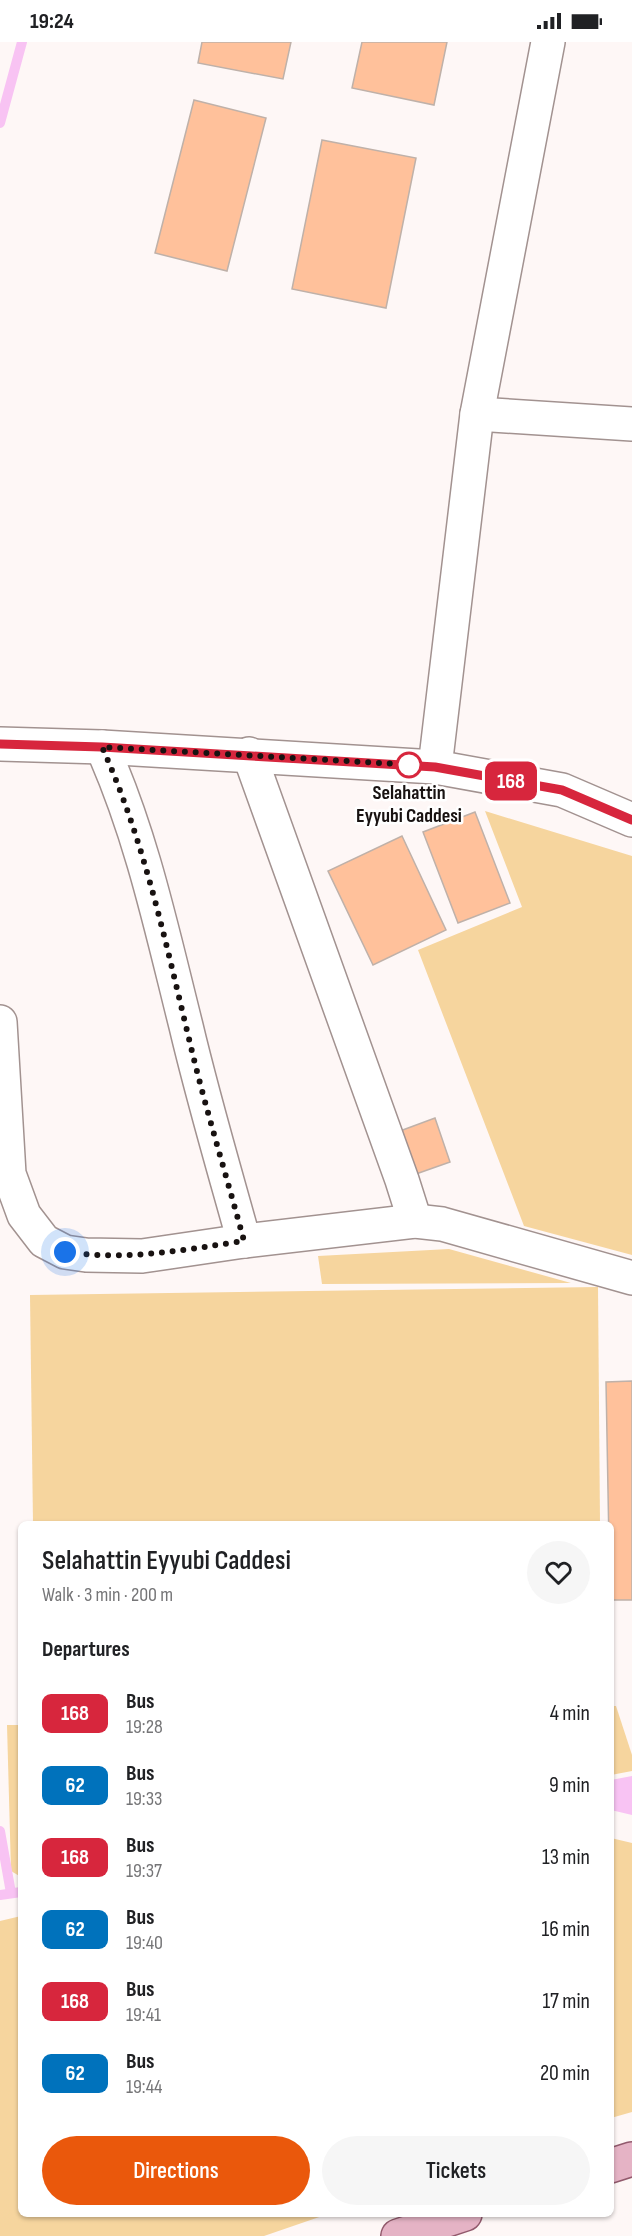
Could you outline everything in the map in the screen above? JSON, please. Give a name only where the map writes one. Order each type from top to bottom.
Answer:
[{"type":"main road","points":[[614,2165],[632,2159]]},
{"type":"main road","points":[[398,2236],[456,2217]]},
{"type":"street","points":[[435,767],[477,414],[548,42]]},
{"type":"street","points":[[477,414],[632,424]]},
{"type":"street","points":[[0,744],[249,754],[435,767],[562,790],[632,820]]},
{"type":"street","points":[[102,747],[122,790],[153,894],[195,1065],[244,1241]]},
{"type":"street","points":[[249,754],[415,1221]]},
{"type":"street","points":[[0,1022],[9,1174],[24,1215],[44,1241],[65,1252],[86,1255],[142,1256],[244,1241],[415,1221],[442,1224],[632,1278]]},
{"type":"shaded area","points":[[485,811],[632,856],[632,1255],[524,1226],[418,950],[522,907]]},
{"type":"shaded area","points":[[449,1249],[571,1283],[322,1284],[318,1256]]},
{"type":"shaded area","points":[[598,1287],[600,1521],[33,1521],[30,1295]]},
{"type":"shaded area","points":[[614,1706],[616,1706],[632,1755],[632,1771],[614,1774]]},
{"type":"shaded area","points":[[7,1725],[18,1725],[18,1875],[11,1871]]},
{"type":"shaded area","points":[[632,1776],[632,1815],[614,1811],[614,1779]]},
{"type":"shaded area","points":[[614,1839],[632,1843],[632,2112],[614,2117]]},
{"type":"shaded area","points":[[18,1917],[18,2217],[319,2217],[264,2236],[0,2236],[0,1921]]},
{"type":"building","points":[[202,42],[291,42],[283,79],[198,63]]},
{"type":"building","points":[[362,42],[447,42],[434,105],[352,88]]},
{"type":"building","points":[[194,100],[266,118],[227,271],[155,253]]},
{"type":"building","points":[[322,140],[416,158],[386,308],[292,289]]},
{"type":"building","points":[[475,812],[510,903],[458,923],[423,832]]},
{"type":"building","points":[[402,836],[446,930],[373,965],[328,871]]},
{"type":"building","points":[[435,1118],[450,1162],[416,1174],[400,1131]]},
{"type":"building","points":[[632,1381],[632,1600],[614,1600],[614,1521],[609,1521],[606,1382]]},
{"type":"waterway","points":[[0,123],[22,42]]},
{"type":"waterway","points":[[0,1831],[11,1893]]},
{"type":"waterway","points":[[0,1895],[18,1892]]},
{"type":"bus line","name":"168","points":[[0,744],[249,754],[435,767],[562,790],[632,820]]},
{"type":"place","name":"Selahattin Eyyubi Caddesi","points":[[409,765]]},
{"type":"route","points":[[65,1252],[86,1255],[142,1256],[244,1241],[195,1065],[153,894],[122,790],[102,747],[416,765],[409,765]]}]
